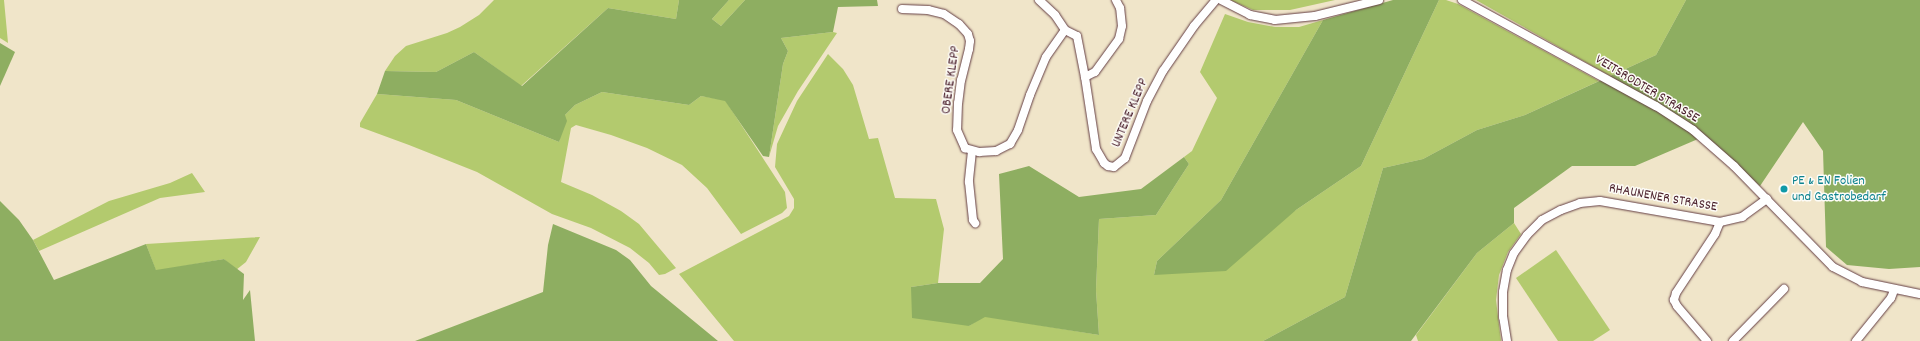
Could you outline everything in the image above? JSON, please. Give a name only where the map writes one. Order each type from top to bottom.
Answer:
[{"type":"street","name":"UNTERE KLEPP","points":[[1039,0],[1056,15],[1065,30],[1076,36],[1085,77],[1096,149],[1104,163],[1108,166],[1114,167],[1125,158],[1144,108],[1163,71],[1190,32],[1216,0]]},
{"type":"street","points":[[1085,77],[1095,72],[1119,39],[1122,26],[1120,8],[1116,0]]},
{"type":"street","points":[[1221,0],[1250,15],[1275,20],[1315,16],[1379,0]]},
{"type":"street","name":"VEITSRODTER STRASSE","points":[[1462,0],[1656,106],[1692,130],[1734,166],[1833,267],[1862,282],[1894,290],[1920,294]]},
{"type":"street","name":"OBERE KLEPP","points":[[902,9],[918,9],[944,14],[959,24],[968,34],[970,49],[959,95],[957,130],[965,148],[972,151]]},
{"type":"street","points":[[976,223],[973,220],[969,182],[972,151],[996,151],[1010,144],[1018,130],[1030,95],[1046,57],[1065,30]]},
{"type":"street","name":"RHAUNENER STRASSE","points":[[1507,341],[1503,317],[1503,292],[1507,270],[1514,253],[1526,235],[1542,220],[1561,210],[1580,203],[1600,201],[1720,222],[1742,217],[1767,199]]},
{"type":"street","points":[[1707,341],[1677,306],[1674,300],[1676,293],[1715,234],[1720,222]]},
{"type":"street","points":[[1733,341],[1784,289]]},
{"type":"street","points":[[1856,341],[1891,298],[1894,290]]},
{"type":"green space","points":[[0,0],[4,0],[8,43],[0,38]]},
{"type":"green space","points":[[494,0],[679,0],[676,19],[608,8],[521,86],[474,52],[436,72],[385,71],[395,56],[406,46],[447,33],[460,27],[479,15]]},
{"type":"green space","points":[[679,0],[729,0],[712,19],[721,26],[745,0],[877,0],[878,6],[838,7],[833,32],[781,38],[788,51],[783,64],[769,157],[763,156],[725,101],[701,96],[689,105],[602,92],[575,105],[565,115],[567,121],[559,142],[456,100],[377,94],[385,71],[436,72],[474,52],[522,86],[608,8],[676,19]]},
{"type":"green space","points":[[729,0],[745,0],[721,26],[712,19]]},
{"type":"green space","points":[[1230,0],[1335,0],[1290,10],[1253,10]]},
{"type":"green space","points":[[1393,0],[1439,0],[1361,166],[1296,210],[1226,271],[1154,275],[1157,261],[1221,200],[1323,20]]},
{"type":"green space","points":[[1439,0],[1446,0],[1458,4],[1599,81],[1525,115],[1477,130],[1423,159],[1383,168],[1345,297],[1263,341],[734,341],[679,274],[789,216],[794,208],[794,199],[775,167],[777,144],[797,101],[828,54],[843,69],[853,85],[869,139],[878,138],[895,198],[936,199],[944,229],[938,283],[911,287],[969,326],[984,316],[1099,335],[1096,290],[1099,219],[1156,215],[1189,164],[1184,157],[1192,151],[1217,98],[1200,72],[1225,14],[1248,22],[1275,27],[1299,27],[1323,20],[1221,200],[1157,261],[1154,275],[1296,210],[1361,166]]},
{"type":"green space","points":[[1476,0],[1686,0],[1656,55],[1610,76]]},
{"type":"green space","points":[[1686,0],[1920,0],[1920,267],[1889,269],[1847,265],[1826,247],[1823,151],[1803,122],[1760,186],[1708,138],[1698,139],[1635,166],[1572,166],[1514,208],[1514,223],[1477,253],[1411,341],[1263,341],[1345,297],[1383,168],[1423,159],[1477,130],[1525,115],[1656,55]]},
{"type":"green space","points":[[833,32],[837,33],[798,91],[778,126],[769,157],[783,64],[788,51],[781,38]]},
{"type":"green space","points":[[0,43],[15,52],[0,86]]},
{"type":"green space","points":[[602,92],[689,105],[701,96],[725,100],[785,192],[787,208],[782,213],[741,234],[707,188],[682,165],[647,148],[611,135],[576,125],[571,128],[561,182],[592,195],[621,211],[639,224],[676,268],[665,274],[659,275],[649,263],[630,248],[591,228],[552,214],[477,172],[360,127],[360,123],[377,94],[456,100],[559,142],[565,115],[575,105]]},
{"type":"green space","points":[[1184,157],[1189,164],[1156,215],[1099,219],[1096,290],[1099,335],[985,317],[969,326],[912,318],[911,287],[938,283],[980,283],[1003,259],[999,174],[1029,166],[1079,197],[1141,189]]},
{"type":"green space","points":[[192,173],[205,192],[160,198],[39,251],[33,240],[109,201],[170,183]]},
{"type":"green space","points":[[0,201],[19,220],[33,240],[54,280],[146,244],[156,270],[224,259],[244,274],[243,300],[250,290],[255,341],[0,341]]},
{"type":"green space","points":[[1514,223],[1521,234],[1508,252],[1499,275],[1496,300],[1501,341],[1418,341],[1416,335],[1477,253]]},
{"type":"green space","points":[[553,224],[616,250],[630,260],[651,286],[718,341],[415,341],[543,292],[548,245]]},
{"type":"green space","points":[[260,237],[246,262],[236,270],[224,259],[156,271],[146,244]]},
{"type":"green space","points":[[1556,250],[1610,330],[1593,341],[1558,341],[1516,278]]},
{"type":"place","name":"PE & EN Folien und Gastrobedarf","points":[[1784,189]]}]
